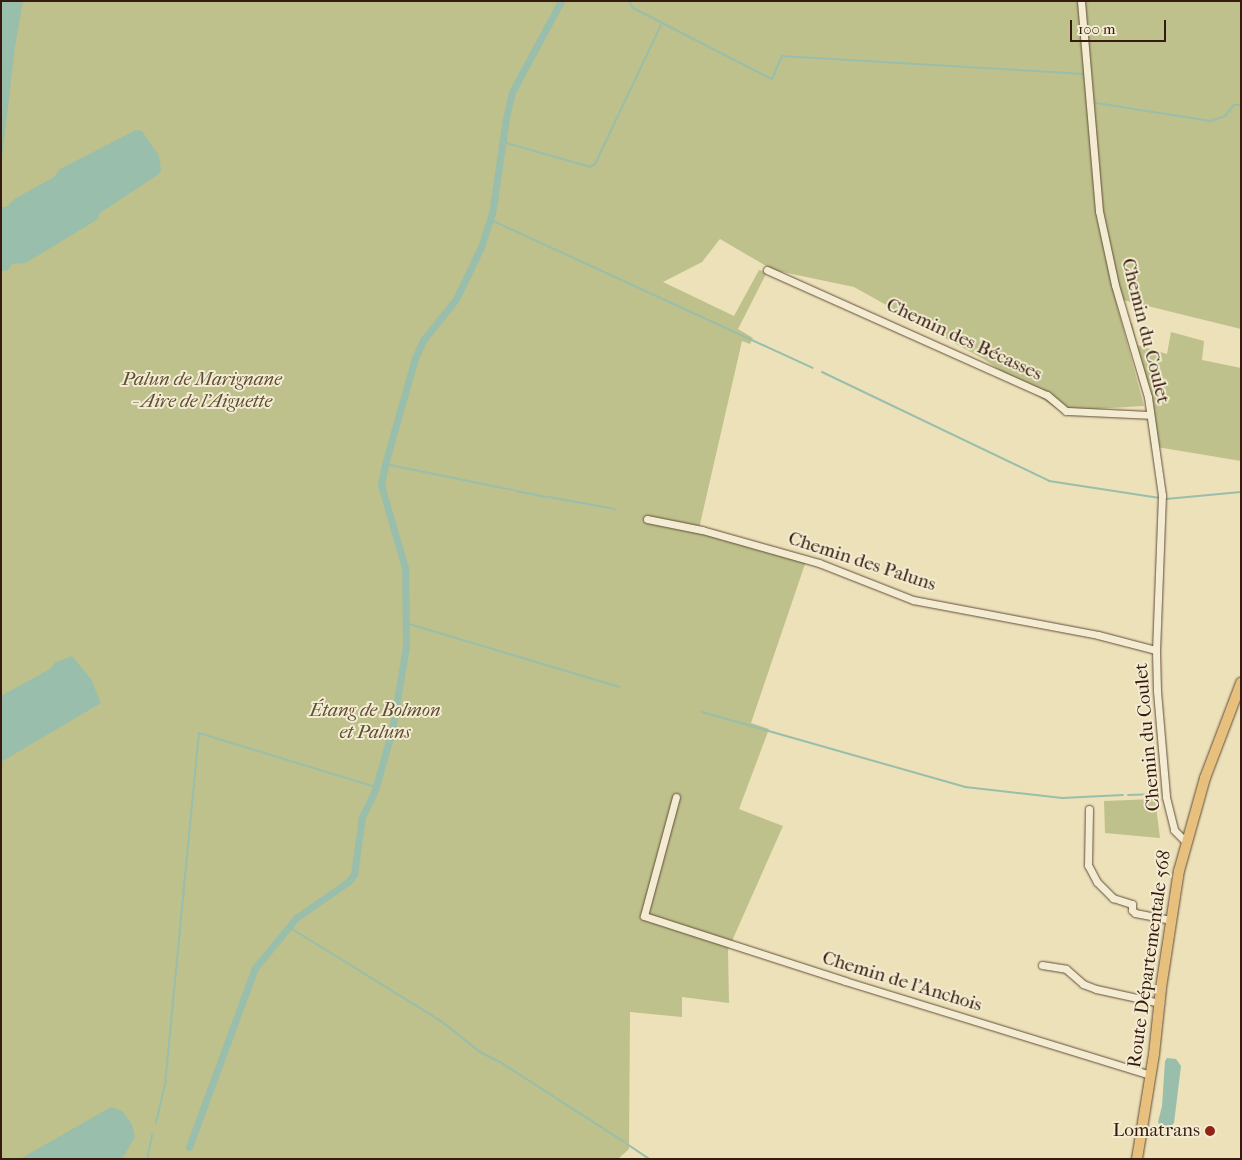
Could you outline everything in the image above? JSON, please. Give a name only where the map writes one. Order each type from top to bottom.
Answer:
[{"type":"main road","name":"Route Départementale 568","points":[[1137,1159],[1151,1075],[1170,920],[1186,842],[1217,742],[1241,683]]},
{"type":"street","name":"Chemin du Coulet","points":[[1082,2],[1098,211],[1115,285],[1148,397],[1163,503],[1156,650],[1166,797],[1174,830],[1186,842]]},
{"type":"street","name":"Chemin des Bécasses","points":[[767,270],[1046,395],[1066,412],[1150,415]]},
{"type":"street","name":"Chemin des Paluns","points":[[647,519],[702,530],[819,563],[913,600],[1098,635],[1156,650]]},
{"type":"street","name":"Chemin de l'Anchois","points":[[676,797],[644,916],[845,981],[1151,1075]]},
{"type":"street","points":[[1089,809],[1088,860],[1091,873],[1097,882],[1113,898],[1132,904],[1132,910],[1135,913],[1170,920]]},
{"type":"street","points":[[1042,965],[1066,969],[1083,984],[1096,989],[1160,1002]]},
{"type":"green space","name":"Étang de Bolmon et Paluns","points":[[1,1],[1241,1],[1241,329],[1115,298],[1144,406],[1060,411],[985,360],[854,287],[773,270],[720,239],[702,262],[663,282],[734,316],[759,270],[767,272],[738,329],[753,338],[750,344],[742,341],[698,533],[806,561],[751,723],[769,729],[739,809],[783,826],[728,950],[729,1003],[682,997],[682,1017],[630,1012],[629,1149],[618,1159],[1,1159]]},
{"type":"green space","points":[[1123,322],[1132,323],[1137,345],[1167,354],[1171,332],[1204,341],[1202,360],[1241,368],[1241,461],[1151,446],[1146,398]]},
{"type":"green space","points":[[1155,799],[1160,838],[1105,833],[1104,801]]},
{"type":"shaded area","points":[[1,1],[23,1],[15,47],[1,165]]},
{"type":"shaded area","points":[[136,130],[142,131],[159,156],[161,170],[159,174],[100,213],[98,219],[39,255],[25,263],[12,264],[7,271],[1,270],[1,207],[6,207],[16,198],[54,177],[60,169]]},
{"type":"shaded area","points":[[72,656],[91,679],[101,703],[1,762],[1,696],[50,669],[56,662]]},
{"type":"shaded area","points":[[1167,1058],[1176,1059],[1181,1066],[1174,1123],[1169,1128],[1161,1127],[1158,1122],[1162,1106],[1165,1061]]},
{"type":"shaded area","points":[[111,1107],[122,1111],[132,1124],[135,1137],[122,1159],[20,1159]]},
{"type":"waterway","points":[[189,1147],[255,968],[296,918],[349,881],[354,874],[362,817],[375,790],[392,730],[406,646],[405,568],[381,485],[385,464],[415,358],[424,339],[456,299],[481,247],[492,214],[506,118],[512,92],[561,1]]},
{"type":"waterway","points":[[629,1],[633,8],[772,79],[782,56],[1084,74]]},
{"type":"waterway","points":[[503,142],[590,167],[595,164],[662,23]]},
{"type":"waterway","points":[[1096,103],[1211,121],[1225,116],[1234,105],[1241,105]]},
{"type":"waterway","points":[[491,220],[813,368]]},
{"type":"waterway","points":[[822,372],[1049,481],[1160,498]]},
{"type":"waterway","points":[[385,464],[513,490]]},
{"type":"waterway","points":[[516,491],[546,497]]},
{"type":"waterway","points":[[1166,499],[1241,492]]},
{"type":"waterway","points":[[549,497],[615,509]]},
{"type":"waterway","points":[[406,623],[620,687]]},
{"type":"waterway","points":[[702,712],[965,787],[1062,798],[1123,795]]},
{"type":"waterway","points":[[156,1123],[165,1085],[199,733],[376,787]]},
{"type":"waterway","points":[[1128,795],[1159,794]]},
{"type":"waterway","points":[[290,925],[292,929],[441,1021],[480,1052],[500,1062],[624,1142]]},
{"type":"waterway","points":[[147,1159],[152,1135]]},
{"type":"waterway","points":[[627,1144],[649,1159]]},
{"type":"place","name":"Lomatrans","points":[[1210,1131]]},
{"type":"park label","name":"Palun de Marignane - Aire de l'Aiguette","points":[[202,391]]}]
